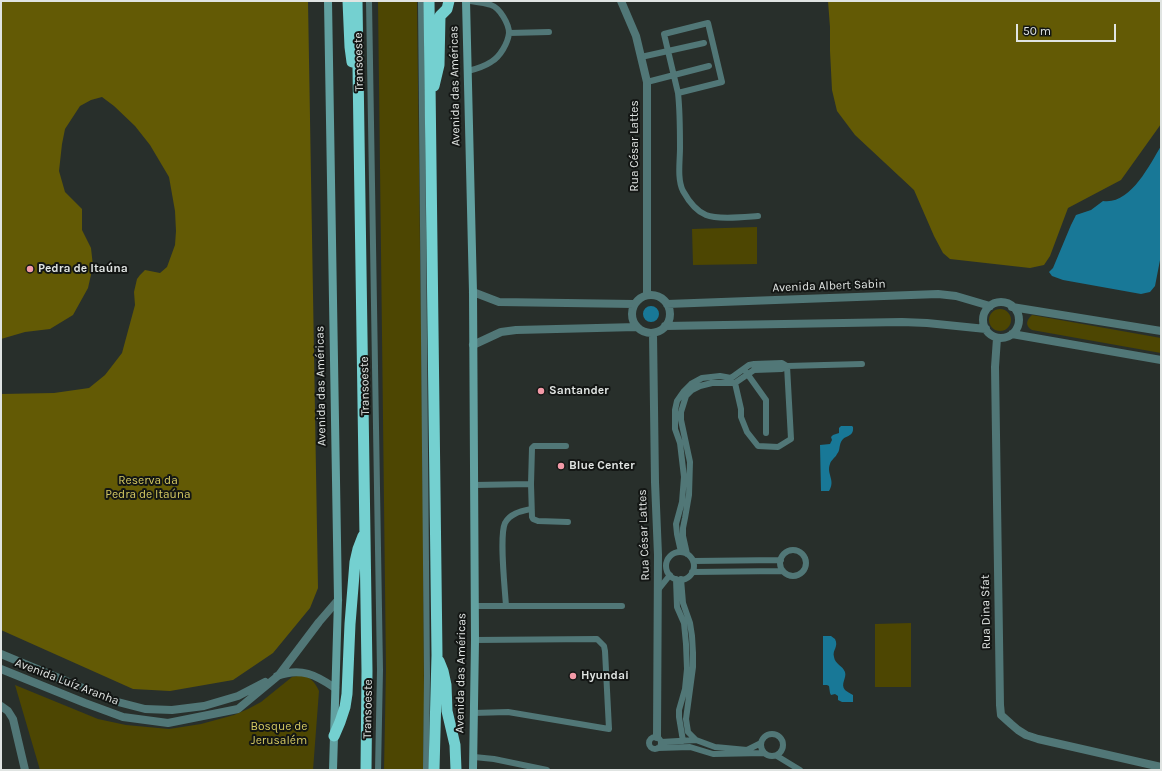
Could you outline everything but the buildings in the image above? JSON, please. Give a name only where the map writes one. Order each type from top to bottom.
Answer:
[{"type":"highway","points":[[348,1],[350,47],[352,60],[358,76]]},
{"type":"highway","points":[[357,1],[367,671],[366,770]]},
{"type":"highway","name":"Avenida das Américas","points":[[429,1],[436,655],[434,770]]},
{"type":"highway","points":[[430,96],[439,65],[440,16],[448,9],[449,1]]},
{"type":"highway","points":[[334,736],[342,715],[347,694],[350,624],[355,562],[358,549],[365,532]]},
{"type":"highway","points":[[436,655],[443,671],[446,685],[447,711],[455,745],[456,770]]},
{"type":"main road","name":"Avenida das Américas","points":[[328,1],[338,600],[333,770]]},
{"type":"main road","name":"Avenida das Américas","points":[[466,1],[473,292],[472,345],[475,606],[473,770]]},
{"type":"street","name":"Rua César Lattes","points":[[621,1],[636,36],[647,82],[647,295]]},
{"type":"street","points":[[473,292],[499,302],[634,304]]},
{"type":"street","name":"Avenida Albert Sabin","points":[[667,304],[938,294],[956,296],[990,306]]},
{"type":"street","points":[[647,295],[658,296],[667,304],[670,315],[666,326],[658,332],[653,333],[647,333],[637,327],[632,316],[632,310],[634,304],[638,300],[647,295]]},
{"type":"street","points":[[1012,307],[1018,318],[1016,329],[1012,334],[1002,338],[992,336],[983,325],[984,314],[990,306],[999,303],[1004,303],[1012,307],[1161,331]]},
{"type":"street","points":[[666,326],[902,322],[986,329]]},
{"type":"street","points":[[472,345],[501,332],[516,330],[637,327]]},
{"type":"street","name":"Rua César Lattes","points":[[653,333],[658,590],[659,739]]},
{"type":"street","points":[[1012,334],[1161,360]]},
{"type":"street","name":"Rua Dina Sfat","points":[[997,338],[995,367],[1001,715],[1018,730],[1026,735],[1038,739],[1161,767]]},
{"type":"street","name":"Avenida Luíz Aranha","points":[[1,668],[123,717],[168,723],[238,709],[279,675],[319,622],[338,600]]},
{"type":"street","name":"Avenida Luíz Aranha","points":[[1,654],[114,700],[145,709],[172,710],[204,706],[238,696],[279,675],[300,672],[310,673],[322,678],[336,688]]},
{"type":"street","points":[[4,709],[13,719],[25,770]]},
{"type":"lane","name":"Transoeste","points":[[369,1],[380,670],[378,770]]},
{"type":"lane","points":[[421,1],[427,667],[426,770]]},
{"type":"lane","points":[[468,72],[492,62],[501,53],[509,33],[504,18],[492,3],[470,1]]},
{"type":"lane","points":[[678,93],[722,82],[708,23],[664,34],[678,93],[680,112],[680,178],[682,190],[697,210],[707,215],[734,218],[758,216]]},
{"type":"lane","points":[[509,33],[549,32]]},
{"type":"lane","points":[[641,57],[704,43]]},
{"type":"lane","points":[[647,82],[709,66]]},
{"type":"lane","points":[[781,560],[693,561],[684,553],[677,539],[676,524],[682,502],[684,477],[680,443],[675,429],[675,410],[677,401],[684,391],[691,384],[702,378],[720,376],[732,378],[749,365],[754,364],[782,363],[787,366]]},
{"type":"lane","points":[[684,553],[683,528],[689,495],[690,462],[681,420],[681,412],[686,396],[692,390],[700,386],[712,383],[735,383],[754,370],[782,369],[787,366],[862,364]]},
{"type":"lane","points":[[735,383],[741,409],[741,417],[746,432],[758,446],[778,447],[791,438],[787,366]]},
{"type":"lane","points":[[743,369],[766,400],[766,432]]},
{"type":"lane","points":[[566,446],[534,446],[532,451],[531,509],[532,517],[535,521],[568,522]]},
{"type":"lane","points":[[474,485],[531,484]]},
{"type":"lane","points":[[506,606],[502,537],[505,523],[514,514],[531,509]]},
{"type":"lane","points":[[657,549],[668,558]]},
{"type":"lane","points":[[692,572],[783,571],[790,575],[798,575],[806,566],[805,558],[800,552],[793,550],[785,553],[780,564],[783,571]]},
{"type":"lane","points":[[684,553],[675,553],[668,558],[666,567],[668,572],[676,578],[690,623],[692,636],[693,667],[686,719],[688,732],[696,740],[715,747],[747,750],[761,743],[763,739],[772,734],[782,740],[783,747],[780,754],[777,756]]},
{"type":"lane","points":[[658,590],[676,578],[688,577],[693,569],[693,561]]},
{"type":"lane","points":[[676,578],[678,607],[684,623],[686,644],[687,669],[685,689],[679,710],[684,741]]},
{"type":"lane","points":[[475,606],[622,606]]},
{"type":"lane","points":[[473,713],[508,712],[609,729],[605,651],[604,646],[598,639],[475,640]]},
{"type":"lane","points":[[696,740],[684,741],[652,738],[649,743],[652,748],[690,747],[714,754],[764,753],[770,756],[777,756],[800,770]]},
{"type":"lane","points":[[658,748],[660,745],[659,739]]},
{"type":"lane","points":[[761,743],[764,753]]},
{"type":"lane","points":[[474,756],[547,770]]},
{"type":"green space","name":"Reserva da Pedra de Itaúna","points":[[1,1],[308,1],[318,588],[310,608],[273,653],[233,680],[170,691],[133,689],[1,630],[1,394],[54,393],[89,388],[105,375],[122,353],[135,305],[134,292],[137,279],[145,270],[160,273],[167,267],[175,245],[176,231],[175,211],[169,177],[150,145],[135,126],[102,97],[91,100],[80,106],[65,129],[59,171],[65,192],[82,209],[82,230],[91,248],[93,266],[88,288],[73,315],[50,329],[25,332],[1,339]]},
{"type":"green space","points":[[378,1],[417,1],[423,501],[423,770],[384,770],[386,669]]},
{"type":"green space","points":[[828,1],[1161,1],[1161,124],[1121,180],[1068,208],[1050,256],[1044,265],[1030,268],[950,259],[943,253],[934,236],[914,190],[855,135],[837,111],[832,90]]},
{"type":"green space","points":[[757,227],[757,264],[693,265],[692,229]]},
{"type":"green space","points":[[1000,309],[1008,312],[1011,320],[1008,328],[1000,331],[992,328],[989,320],[992,312]]},
{"type":"green space","points":[[1032,315],[1161,338],[1161,353],[1032,330],[1028,327],[1027,323],[1028,319]]},
{"type":"green space","points":[[911,623],[911,687],[875,687],[875,624]]},
{"type":"green space","name":"Bosque de Jerusalém","points":[[302,675],[312,681],[319,691],[313,770],[40,770],[15,685],[98,719],[126,725],[169,729],[201,724],[234,715],[261,702],[292,677]]},
{"type":"water","points":[[1161,146],[1161,255],[1155,286],[1150,292],[1141,294],[1063,280],[1052,276],[1049,272],[1053,268],[1076,215],[1091,210],[1103,201],[1113,201],[1122,197],[1130,191],[1138,182]]},
{"type":"water","points":[[651,306],[658,311],[659,314],[654,321],[651,322],[644,317],[643,314],[648,307]]},
{"type":"water","points":[[841,426],[852,426],[853,430],[852,433],[840,444],[838,453],[829,468],[832,484],[829,491],[821,491],[820,445],[830,444],[832,440],[831,437],[839,433],[839,428]]},
{"type":"water","points":[[823,636],[831,636],[835,639],[835,659],[845,672],[843,686],[846,691],[853,695],[853,702],[842,702],[838,700],[838,696],[835,694],[831,695],[829,686],[823,685]]},
{"type":"place","name":"Pedra de Itaúna","points":[[30,269]]},
{"type":"place","name":"Santander","points":[[541,391]]},
{"type":"place","name":"Blue Center","points":[[561,466]]},
{"type":"place","name":"Hyundai","points":[[573,676]]}]
